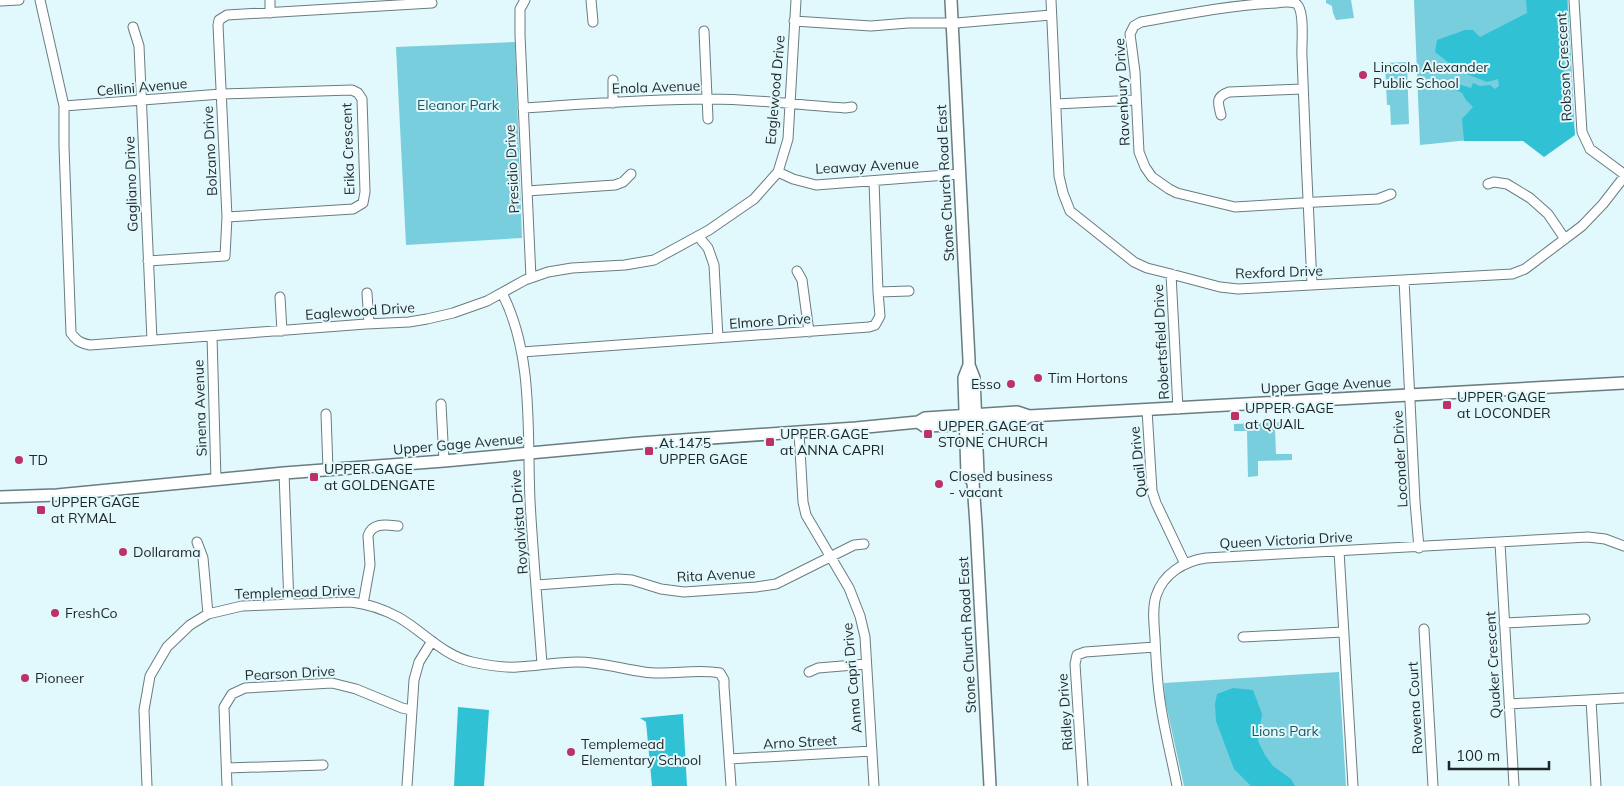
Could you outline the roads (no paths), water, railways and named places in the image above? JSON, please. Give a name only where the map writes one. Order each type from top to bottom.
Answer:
[{"type":"main road","name":"Stone Church Road East","points":[[951,0],[969,365],[974,378],[967,475],[972,482],[990,786]]},
{"type":"main road","name":"Upper Gage Avenue","points":[[0,497],[57,495],[328,469],[528,454],[638,443],[918,422],[924,426],[1017,412],[1029,416],[1178,409],[1624,383]]},
{"type":"street","points":[[0,1],[19,0]]},
{"type":"street","name":"Eaglewood Drive","points":[[40,0],[64,106],[72,333],[76,340],[82,344],[90,345],[427,320],[487,301],[531,278],[548,272],[572,268],[644,263],[654,260],[698,236],[754,199],[778,172],[788,139],[796,0]]},
{"type":"street","points":[[270,0],[270,13],[432,3]]},
{"type":"street","name":"Presidio Drive","points":[[524,0],[520,11],[531,278]]},
{"type":"street","points":[[591,0],[594,22]]},
{"type":"street","name":"Rexford Drive","points":[[1051,0],[1059,176],[1063,193],[1070,211],[1134,262],[1147,268],[1220,287],[1238,289],[1512,274],[1525,269],[1582,226],[1596,212],[1624,175]]},
{"type":"street","name":"Robson Crescent","points":[[1574,0],[1582,132],[1590,149],[1624,175]]},
{"type":"street","name":"Ravenbury Drive","points":[[1308,203],[1236,207],[1168,190],[1152,177],[1144,167],[1139,152],[1135,72],[1130,34],[1134,26],[1141,22],[1254,3],[1289,2],[1295,3],[1300,7],[1302,14],[1301,46],[1312,284]]},
{"type":"street","name":"Bolzano Drive","points":[[148,261],[226,256],[227,216],[218,25],[219,20],[227,15],[270,13]]},
{"type":"street","points":[[794,21],[871,26],[908,23],[952,23],[1052,15]]},
{"type":"street","name":"Gagliano Drive","points":[[133,27],[139,46],[152,340]]},
{"type":"street","points":[[704,31],[708,120]]},
{"type":"street","points":[[613,80],[613,103]]},
{"type":"street","points":[[1221,115],[1218,100],[1222,95],[1229,92],[1303,89]]},
{"type":"street","name":"Erika Crescent","points":[[221,94],[352,90],[358,93],[362,99],[365,192],[363,203],[353,209],[227,216]]},
{"type":"street","name":"Cellini Avenue","points":[[64,106],[221,94]]},
{"type":"street","name":"Enola Avenue","points":[[523,108],[707,99],[852,107]]},
{"type":"street","points":[[1056,104],[1136,100]]},
{"type":"street","name":"Leaway Avenue","points":[[778,172],[793,179],[816,185],[960,174]]},
{"type":"street","points":[[527,192],[615,185],[623,182],[631,174]]},
{"type":"street","name":"Elmore Drive","points":[[522,352],[869,328],[875,325],[880,316],[874,181]]},
{"type":"street","points":[[1488,184],[1498,182],[1507,184],[1530,198],[1548,214],[1565,238]]},
{"type":"street","points":[[1308,203],[1378,199],[1391,194]]},
{"type":"street","points":[[698,236],[708,248],[714,265],[718,338]]},
{"type":"street","points":[[797,272],[802,280],[809,332]]},
{"type":"street","name":"Robertsfield Drive","points":[[1171,274],[1178,409]]},
{"type":"street","name":"Loconder Drive","points":[[1404,280],[1419,548]]},
{"type":"street","points":[[878,292],[909,291]]},
{"type":"street","points":[[367,293],[369,324]]},
{"type":"street","name":"Royalvista Drive","points":[[502,293],[515,322],[522,352],[528,418],[528,454],[542,664]]},
{"type":"street","points":[[280,297],[282,331]]},
{"type":"street","name":"Sinena Avenue","points":[[212,336],[216,480]]},
{"type":"street","points":[[441,404],[444,461]]},
{"type":"street","name":"Quail Drive","points":[[1147,410],[1152,491],[1185,564]]},
{"type":"street","points":[[326,414],[328,469]]},
{"type":"street","name":"Anna Capri Drive","points":[[799,432],[804,508],[812,526],[849,588],[860,616],[865,637],[874,786]]},
{"type":"street","points":[[284,473],[289,604]]},
{"type":"street","points":[[363,604],[370,565],[368,541],[370,532],[374,527],[381,525],[398,526]]},
{"type":"street","name":"Queen Victoria Drive","points":[[1177,786],[1160,706],[1154,610],[1157,594],[1164,580],[1185,564],[1206,558],[1594,538],[1604,539],[1624,546]]},
{"type":"street","points":[[197,542],[203,558],[208,614]]},
{"type":"street","name":"Quaker Crescent","points":[[1500,543],[1514,786]]},
{"type":"street","name":"Rita Avenue","points":[[536,585],[618,579],[632,580],[661,589],[684,592],[768,586],[782,582],[854,545],[864,544]]},
{"type":"street","points":[[1339,551],[1352,786]]},
{"type":"street","name":"Templemead Drive","points":[[147,786],[144,710],[150,676],[167,647],[190,625],[208,614],[242,606],[351,602],[380,609],[399,617],[455,656],[470,662],[515,667],[579,662],[610,665],[645,673],[720,673],[724,680],[731,786]]},
{"type":"street","points":[[1504,623],[1585,619]]},
{"type":"street","name":"Rowena Court","points":[[1424,629],[1433,786]]},
{"type":"street","points":[[1242,637],[1343,632]]},
{"type":"street","points":[[407,786],[415,672],[420,658],[432,641]]},
{"type":"street","name":"Ridley Drive","points":[[1082,786],[1075,664],[1077,655],[1085,652],[1155,647]]},
{"type":"street","points":[[809,672],[818,668],[866,664]]},
{"type":"street","name":"Pearson Drive","points":[[227,786],[224,707],[232,694],[245,688],[332,683],[356,689],[411,710]]},
{"type":"street","points":[[1509,704],[1624,698]]},
{"type":"street","points":[[1591,700],[1596,786]]},
{"type":"street","name":"Arno Street","points":[[729,759],[872,751]]},
{"type":"street","points":[[227,768],[323,765]]},
{"type":"place","name":"Lincoln Alexander Public School","points":[[1363,75]]},
{"type":"place","name":"Tim Hortons","points":[[1038,378]]},
{"type":"place","name":"Esso","points":[[1011,384]]},
{"type":"place","name":"UPPER GAGE at LOCONDER","points":[[1447,405]]},
{"type":"place","name":"UPPER GAGE at QUAIL","points":[[1235,416]]},
{"type":"place","name":"UPPER GAGE at STONE CHURCH","points":[[928,434]]},
{"type":"place","name":"UPPER GAGE at ANNA CAPRI","points":[[770,442]]},
{"type":"place","name":"At 1475 UPPER GAGE","points":[[649,451]]},
{"type":"place","name":"TD","points":[[19,460]]},
{"type":"place","name":"UPPER GAGE at GOLDENGATE","points":[[314,477]]},
{"type":"place","name":"Closed business - vacant","points":[[939,484]]},
{"type":"place","name":"UPPER GAGE at RYMAL","points":[[41,510]]},
{"type":"place","name":"Dollarama","points":[[123,552]]},
{"type":"place","name":"FreshCo","points":[[55,613]]},
{"type":"place","name":"Pioneer","points":[[25,678]]},
{"type":"place","name":"Templemead Elementary School","points":[[571,752]]},
{"type":"park label","name":"Eleanor Park","points":[[458,105]]},
{"type":"park label","name":"Lions Park","points":[[1285,731]]}]
